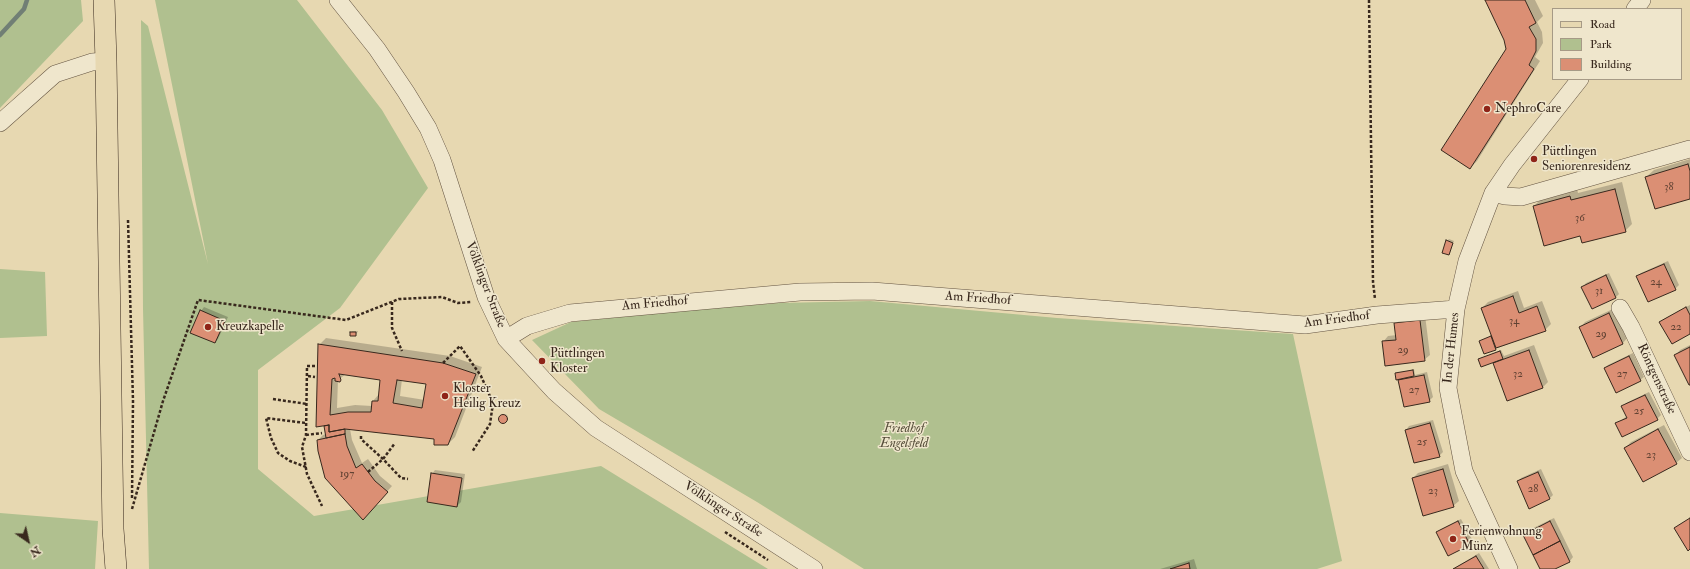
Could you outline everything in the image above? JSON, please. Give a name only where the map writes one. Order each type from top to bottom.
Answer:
[{"type":"main road","points":[[104,0],[113,529],[116,569]]},
{"type":"street","name":"Völklinger Straße","points":[[338,0],[377,49],[428,128],[442,160],[486,297],[506,339],[554,391],[596,428],[814,569]]},
{"type":"street","points":[[1636,8],[1642,0]]},
{"type":"street","points":[[0,123],[55,74],[92,62],[106,61]]},
{"type":"street","name":"In der Humes","points":[[1509,569],[1464,471],[1448,388],[1456,309],[1467,262],[1492,193],[1512,165],[1579,80]]},
{"type":"street","points":[[1492,193],[1505,196],[1521,196],[1690,149]]},
{"type":"street","name":"Am Friedhof","points":[[506,339],[527,326],[570,312],[800,292],[872,290],[1305,325],[1377,315],[1456,309]]},
{"type":"street","name":"Röntgenstraße","points":[[1620,308],[1631,327],[1690,452]]},
{"type":"path","points":[[1368,0],[1373,282],[1377,315]]},
{"type":"path","points":[[128,218],[133,401],[133,493],[130,516],[163,401],[198,300],[346,320],[399,299],[442,297],[458,303],[472,302]]},
{"type":"path","points":[[392,302],[392,328],[402,351]]},
{"type":"path","points":[[443,363],[460,346],[481,376],[493,403],[490,424],[472,452]]},
{"type":"path","points":[[315,366],[308,366],[306,435],[302,447],[307,474],[322,506]]},
{"type":"path","points":[[308,376],[316,377]]},
{"type":"path","points":[[273,400],[307,404]]},
{"type":"path","points":[[306,424],[266,418],[271,438],[278,453],[290,461],[306,467]]},
{"type":"path","points":[[306,435],[322,433]]},
{"type":"path","points":[[360,436],[361,439],[401,478],[408,479]]},
{"type":"path","points":[[368,472],[383,459],[395,443]]},
{"type":"green space","points":[[0,0],[81,0],[83,21],[0,108]]},
{"type":"green space","points":[[155,0],[297,0],[382,110],[428,188],[340,308],[258,370],[258,469],[314,516],[601,466],[768,569],[149,569],[143,309],[141,20],[148,26],[208,264]]},
{"type":"green space","points":[[0,269],[45,272],[47,336],[0,338]]},
{"type":"green space","name":"Friedhof Engelsfeld","points":[[870,301],[1057,318],[1293,334],[1342,561],[1317,569],[864,569],[757,502],[599,409],[532,340],[571,322],[779,303]]},
{"type":"green space","points":[[0,513],[98,521],[95,569],[0,569]]},
{"type":"building","name":"NephroCare","points":[[1485,0],[1525,0],[1536,23],[1529,27],[1536,39],[1536,51],[1529,65],[1534,69],[1470,169],[1441,150],[1506,49],[1504,40]]},
{"type":"building","points":[[1688,164],[1690,171],[1690,199],[1655,209],[1645,177]]},
{"type":"building","points":[[1615,189],[1626,232],[1582,243],[1580,236],[1544,246],[1533,206],[1570,196],[1571,200]]},
{"type":"building","points":[[1446,240],[1453,243],[1449,255],[1442,253]]},
{"type":"building","points":[[1664,264],[1676,290],[1648,302],[1636,276]]},
{"type":"building","points":[[1606,275],[1616,298],[1592,309],[1581,287]]},
{"type":"building","points":[[1513,296],[1519,313],[1537,306],[1546,331],[1496,348],[1481,308]]},
{"type":"building","points":[[1686,307],[1690,315],[1690,334],[1672,344],[1659,322]]},
{"type":"building","name":"Kreuzkapelle","points":[[200,310],[225,321],[215,343],[190,333]]},
{"type":"building","points":[[1609,313],[1623,344],[1593,358],[1579,327]]},
{"type":"building","points":[[1420,320],[1425,361],[1385,366],[1382,341],[1396,340],[1394,323]]},
{"type":"building","points":[[350,332],[356,332],[356,336],[350,336]]},
{"type":"building","points":[[1491,336],[1496,350],[1484,354],[1479,341]]},
{"type":"building","name":"Kloster Heilig Kreuz","points":[[318,344],[443,363],[476,374],[448,445],[434,445],[434,439],[345,429],[329,432],[329,425],[316,427]],"holes":[[[339,374],[380,380],[378,401],[372,401],[371,412],[348,412],[330,415],[332,379],[335,378],[335,381],[340,382],[341,380]],[[397,380],[426,384],[422,408],[393,403]]]},
{"type":"building","points":[[1690,347],[1690,385],[1689,385],[1674,355]]},
{"type":"building","points":[[1529,350],[1543,388],[1507,401],[1493,363]]},
{"type":"building","points":[[1500,351],[1503,359],[1481,367],[1478,359]]},
{"type":"building","points":[[1629,356],[1641,381],[1616,393],[1604,368]]},
{"type":"building","points":[[1413,370],[1414,376],[1396,380],[1395,373]]},
{"type":"building","points":[[1424,375],[1430,402],[1404,407],[1398,380]]},
{"type":"building","points":[[1645,395],[1658,420],[1622,437],[1615,423],[1627,418],[1621,406]]},
{"type":"building","points":[[501,415],[505,415],[507,419],[505,423],[501,423],[499,421],[499,417]]},
{"type":"building","points":[[1430,423],[1440,457],[1414,463],[1405,430]]},
{"type":"building","points":[[329,425],[329,432],[345,429],[345,434],[326,438],[324,426]]},
{"type":"building","points":[[1658,429],[1677,464],[1643,482],[1624,448]]},
{"type":"building","points":[[345,434],[347,446],[356,468],[362,464],[375,481],[388,492],[363,520],[325,478],[318,451],[317,440]]},
{"type":"building","points":[[1443,469],[1454,507],[1423,516],[1412,478]]},
{"type":"building","points":[[1538,472],[1550,499],[1529,509],[1517,481]]},
{"type":"building","points":[[431,473],[462,478],[457,507],[427,502]]},
{"type":"building","points":[[1690,518],[1690,549],[1688,551],[1674,528]]},
{"type":"building","name":"Ferienwohnung Münz","points":[[1458,521],[1470,545],[1448,556],[1436,532]]},
{"type":"building","points":[[1550,521],[1560,541],[1533,555],[1523,535]]},
{"type":"building","points":[[1560,541],[1570,562],[1555,569],[1540,569],[1533,555]]},
{"type":"building","points":[[1476,556],[1484,569],[1453,569]]},
{"type":"building","points":[[1189,563],[1190,569],[1170,569]]},
{"type":"waterway","points":[[0,35],[24,9],[27,0]]},
{"type":"place","name":"NephroCare","points":[[1487,109]]},
{"type":"place","name":"Püttlingen Seniorenresidenz","points":[[1534,159]]},
{"type":"place","name":"Kreuzkapelle","points":[[208,327]]},
{"type":"place","name":"Püttlingen Kloster","points":[[542,361]]},
{"type":"place","name":"Kloster Heilig Kreuz","points":[[445,396]]},
{"type":"place","name":"Ferienwohnung Münz","points":[[1453,539]]}]
